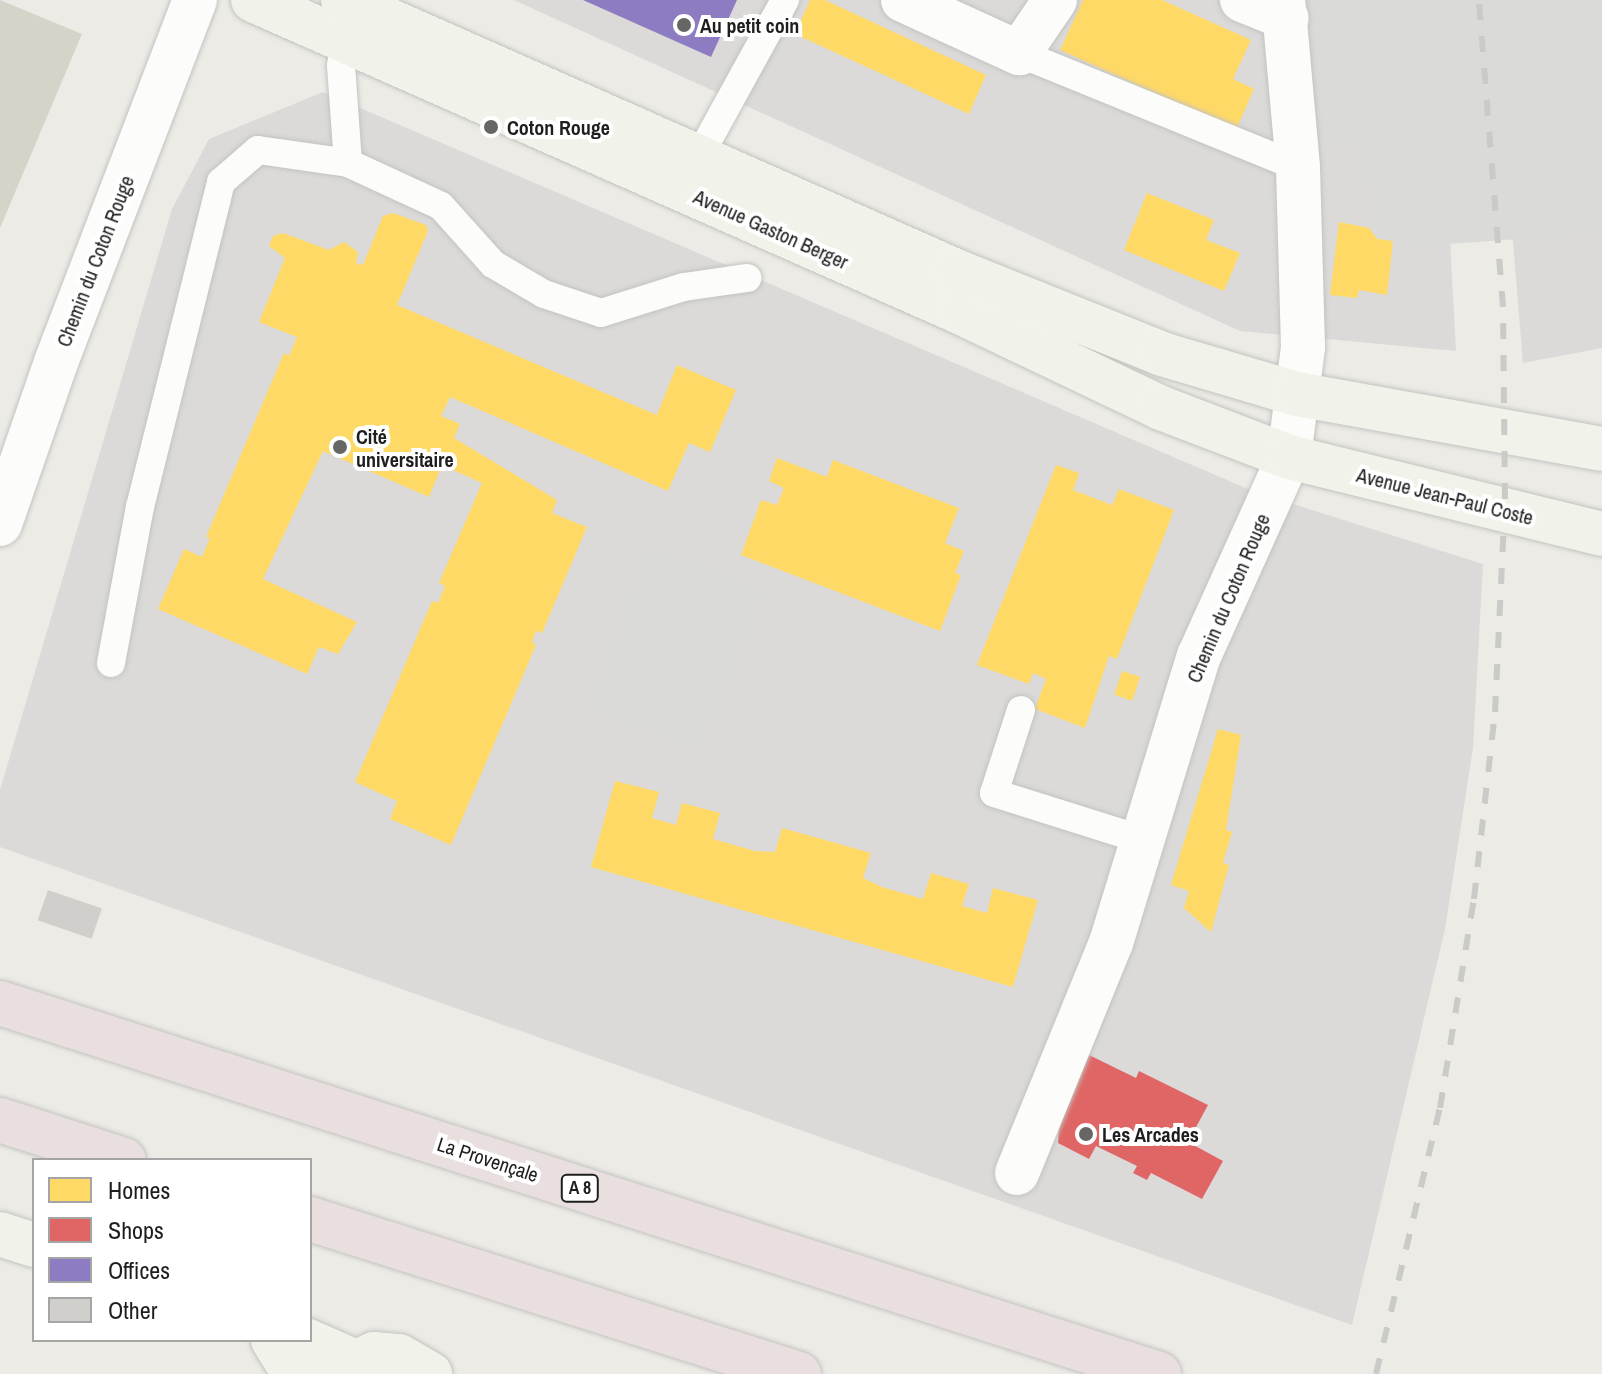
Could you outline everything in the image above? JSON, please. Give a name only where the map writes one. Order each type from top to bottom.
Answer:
[{"type":"highway","name":"La Provençale","points":[[0,1003],[1159,1374]]},
{"type":"highway","points":[[0,1120],[118,1158]]},
{"type":"highway","points":[[312,1220],[799,1374]]},
{"type":"main road","name":"Avenue Gaston Berger","points":[[253,0],[349,16],[690,173],[952,308],[1161,408],[1289,457]]},
{"type":"main road","name":"Avenue Gaston Berger","points":[[690,173],[956,271],[1162,354],[1297,394]]},
{"type":"main road","points":[[1297,394],[1602,449]]},
{"type":"main road","name":"Avenue Jean-Paul Coste","points":[[1289,457],[1602,534]]},
{"type":"main road","points":[[1543,521],[1602,510]]},
{"type":"main road","points":[[0,1234],[32,1244]]},
{"type":"main road","points":[[274,1342],[294,1374]]},
{"type":"main road","points":[[309,1342],[341,1367],[374,1354],[399,1356],[430,1374]]},
{"type":"street","name":"Chemin du Coton Rouge","points":[[0,524],[56,362],[195,0]]},
{"type":"street","points":[[903,0],[1019,53],[1055,0]]},
{"type":"street","points":[[1242,0],[1285,9]]},
{"type":"street","name":"Chemin du Coton Rouge","points":[[1017,1173],[1111,943],[1199,656],[1289,457],[1303,347],[1298,167],[1285,9]]},
{"type":"lane","points":[[690,173],[785,0]]},
{"type":"lane","points":[[348,163],[341,66],[349,16]]},
{"type":"lane","points":[[1019,53],[1298,167]]},
{"type":"lane","points":[[111,663],[140,507],[221,182],[258,150],[348,163],[441,206],[493,264],[544,294],[601,313],[684,287],[747,278]]},
{"type":"lane","points":[[1021,710],[994,793],[1143,840]]},
{"type":"shaded area","points":[[0,0],[82,34],[0,228]]},
{"type":"shaded area","points":[[514,0],[1437,0],[1456,351],[1240,331]]},
{"type":"shaded area","points":[[1308,0],[1602,0],[1602,233],[1392,248],[1358,143],[1322,143]]},
{"type":"shaded area","points":[[1493,0],[1602,0],[1602,348],[1523,363]]},
{"type":"shaded area","points":[[323,92],[1255,492],[1483,564],[1473,748],[1445,929],[1352,1325],[0,847],[0,790],[172,209],[209,139]]},
{"type":"shaded area","points":[[653,548],[760,589],[699,749],[592,708]]},
{"type":"building: Homes","points":[[810,0],[825,0],[986,75],[969,114],[795,34]]},
{"type":"building: Homes","points":[[1083,0],[1162,0],[1251,40],[1233,79],[1254,89],[1236,130],[1060,50]]},
{"type":"building: Homes","points":[[1147,193],[1214,220],[1206,240],[1240,253],[1224,291],[1124,250]]},
{"type":"building: Homes","name":"Cité universitaire","points":[[393,213],[426,225],[428,231],[397,305],[657,415],[677,365],[736,390],[710,452],[689,443],[668,491],[450,397],[441,416],[460,424],[454,438],[557,500],[552,513],[587,527],[542,633],[536,631],[532,642],[536,645],[451,845],[390,819],[397,801],[355,782],[432,601],[438,603],[445,586],[439,583],[482,483],[442,465],[429,497],[323,451],[263,579],[357,622],[338,654],[319,647],[307,674],[158,609],[184,549],[202,557],[210,538],[206,537],[284,353],[289,356],[297,337],[259,322],[285,258],[269,246],[273,236],[283,233],[329,250],[344,242],[358,252],[356,263],[363,265],[383,216]]},
{"type":"building: Homes","points":[[1339,222],[1369,228],[1377,239],[1393,241],[1387,295],[1359,290],[1357,298],[1330,295]]},
{"type":"building: Homes","points":[[777,458],[827,477],[833,460],[959,508],[945,543],[964,551],[955,573],[961,575],[940,631],[741,555],[761,500],[777,505],[784,488],[769,481]]},
{"type":"building: Homes","points":[[1056,465],[1079,473],[1073,490],[1112,505],[1119,489],[1174,510],[1117,659],[1109,656],[1085,728],[1035,709],[1046,679],[1033,673],[1029,684],[977,665]]},
{"type":"building: Homes","points":[[1122,671],[1140,677],[1132,701],[1114,695]]},
{"type":"building: Homes","points":[[1218,729],[1241,735],[1226,830],[1232,832],[1223,863],[1229,865],[1211,932],[1184,908],[1189,891],[1171,885]]},
{"type":"building: Homes","points":[[615,781],[659,792],[652,818],[676,825],[682,803],[720,813],[713,839],[755,851],[775,852],[782,828],[871,853],[863,878],[923,899],[931,873],[969,884],[962,906],[987,913],[993,888],[1038,900],[1013,987],[591,867]]},
{"type":"building: Shops","points":[[1087,1054],[1136,1078],[1139,1071],[1208,1105],[1188,1142],[1223,1161],[1202,1199],[1151,1173],[1147,1180],[1133,1173],[1137,1166],[1096,1146],[1089,1159],[1058,1143],[1059,1125]]},
{"type":"building: Offices","points":[[583,0],[737,0],[711,57]]},
{"type":"building: Other","points":[[48,890],[102,909],[91,939],[38,920]]},
{"type":"railway","points":[[1376,1374],[1440,1108],[1474,899],[1495,712],[1505,499],[1503,307],[1479,0]]},
{"type":"place","name":"Au petit coin","points":[[684,25]]},
{"type":"place","name":"Coton Rouge","points":[[491,127]]},
{"type":"place","name":"Cité universitaire","points":[[340,447]]},
{"type":"place","name":"Les Arcades","points":[[1086,1134]]}]
